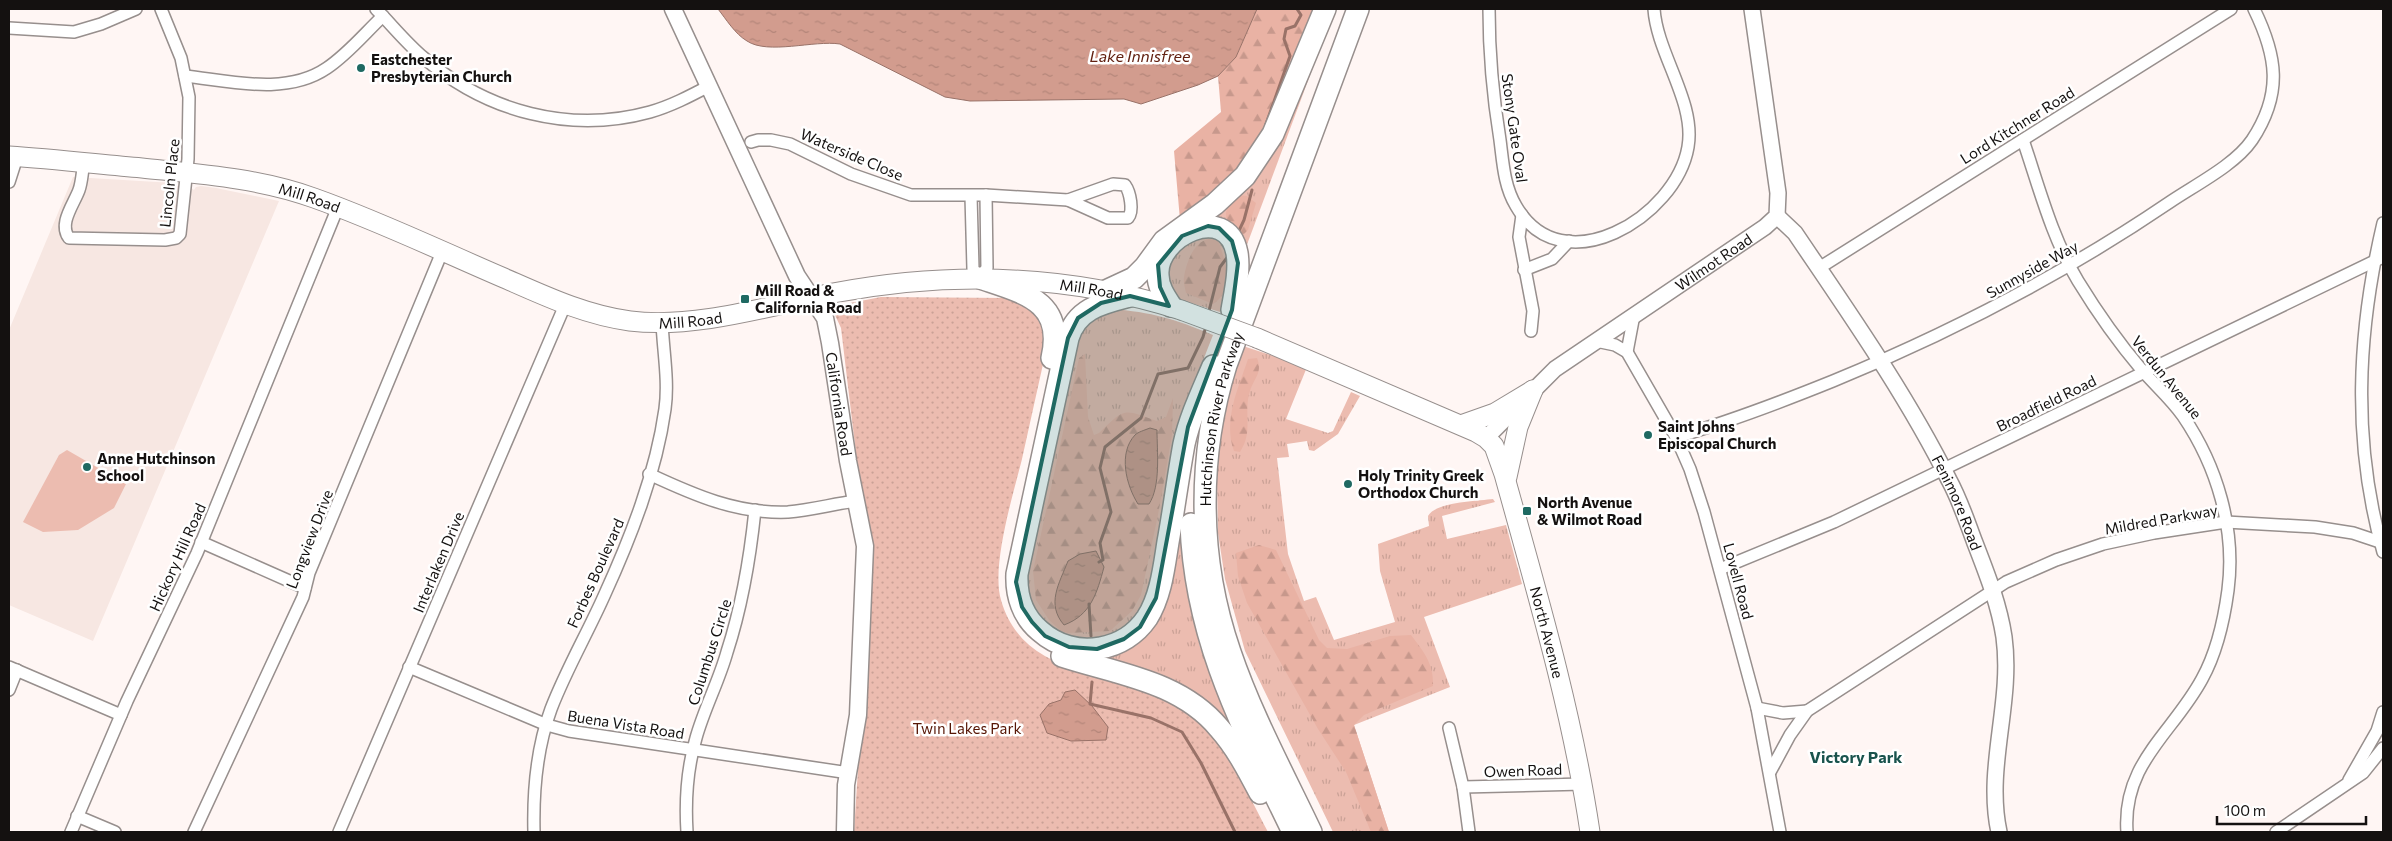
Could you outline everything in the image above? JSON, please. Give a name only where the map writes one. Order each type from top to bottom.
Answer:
[{"type":"highway","points":[[1106,291],[1140,273],[1164,241],[1215,204],[1245,176],[1260,156],[1276,127],[1325,9]]},
{"type":"highway","name":"Hutchinson River Parkway","points":[[1293,832],[1225,687],[1213,654],[1199,600],[1192,536],[1192,479],[1198,430],[1212,366],[1344,9]]},
{"type":"highway","name":"Hutchinson River Parkway","points":[[1311,832],[1263,731],[1230,652],[1214,593],[1205,510],[1209,445],[1218,392],[1228,357],[1358,9]]},
{"type":"highway","points":[[1176,308],[1158,281],[1161,258],[1169,247],[1182,236],[1208,226],[1224,232],[1232,241],[1237,251],[1237,272],[1232,310]]},
{"type":"highway","points":[[980,278],[1036,300],[1048,312],[1055,335],[1054,348],[1007,564],[1007,592],[1016,619],[1032,640],[1049,650],[1160,686],[1179,694],[1199,708],[1230,742],[1280,832]]},
{"type":"highway","points":[[1130,296],[1101,304],[1085,312],[1074,324],[1068,338],[1017,574],[1017,590],[1027,616],[1038,629],[1052,640],[1078,649],[1105,647],[1133,633],[1146,618],[1156,598],[1163,573],[1188,426],[1212,366]]},
{"type":"highway","points":[[1263,731],[1307,796],[1326,832]]},
{"type":"main road","name":"California Road","points":[[673,9],[797,276],[825,318],[848,461],[865,546],[858,715],[848,774],[845,832]]},
{"type":"main road","name":"Mill Road","points":[[13,157],[233,178],[312,197],[566,305],[604,317],[662,322],[712,317],[918,280],[980,278],[1042,282],[1106,291],[1176,308],[1257,338],[1461,425],[1486,438]]},
{"type":"main road","points":[[1461,425],[1495,413],[1533,390]]},
{"type":"main road","points":[[1506,481],[1518,427],[1533,390]]},
{"type":"main road","name":"North Avenue","points":[[1486,438],[1496,452],[1506,481],[1566,704],[1583,784],[1590,832]]},
{"type":"street","points":[[9,28],[74,32],[101,24],[136,9]]},
{"type":"street","name":"Lincoln Place","points":[[84,163],[80,188],[66,221],[65,231],[69,238],[165,240],[176,238],[180,234],[190,128],[188,97],[179,52],[161,9]]},
{"type":"street","name":"Stony Gate Oval","points":[[1488,9],[1494,104],[1506,182],[1522,215],[1548,235],[1570,241],[1600,239],[1641,217],[1660,201],[1674,183],[1684,163],[1689,146],[1689,126],[1658,32],[1654,9]]},
{"type":"street","points":[[1752,9],[1778,193],[1776,216]]},
{"type":"street","name":"Lord Kitchner Road","points":[[1819,268],[2231,9]]},
{"type":"street","name":"Sunnyside Way","points":[[1676,437],[1771,405],[1880,362],[1981,314],[2070,266],[2124,233],[2226,164],[2251,142],[2268,107],[2274,73],[2273,57],[2254,9]]},
{"type":"street","points":[[185,76],[277,85],[305,80],[318,74],[338,59],[379,12],[423,58],[466,88],[512,109],[540,117],[574,122],[623,118],[670,105],[709,86]]},
{"type":"street","name":"Waterside Close","points":[[751,142],[771,140],[790,144],[851,174],[910,195],[986,195],[1068,200],[1108,218],[1128,218],[1131,214],[1128,188],[1120,184],[1113,184],[1068,200]]},
{"type":"street","name":"Verdun Avenue","points":[[2023,140],[2070,266],[2103,321],[2143,372],[2182,416],[2201,448],[2214,476],[2229,539],[2230,573],[2224,618],[2218,639],[2201,680],[2141,767],[2129,794],[2126,817],[2127,832]]},
{"type":"street","points":[[9,182],[13,157]]},
{"type":"street","points":[[971,196],[973,269],[980,278],[987,268],[986,195]]},
{"type":"street","name":"Hickory Hill Road","points":[[71,832],[121,715],[201,542],[338,208]]},
{"type":"street","points":[[1522,215],[1519,237],[1533,311],[1531,331]]},
{"type":"street","name":"Fenimore Road","points":[[1776,216],[1793,230],[1898,388],[1944,470],[1994,591],[2006,658],[2004,702],[1994,777],[1995,807],[1999,832]]},
{"type":"street","name":"Wilmot Road","points":[[1486,438],[1555,369],[1765,227],[1776,216]]},
{"type":"street","points":[[2382,546],[2368,482],[2361,412],[2364,321],[2379,260],[2383,223]]},
{"type":"street","points":[[972,233],[986,233]]},
{"type":"street","points":[[1524,270],[1552,259],[1570,241]]},
{"type":"street","name":"Longview Drive","points":[[194,832],[302,597],[309,573],[442,252]]},
{"type":"street","name":"Broadfield Road","points":[[1720,570],[1834,522],[2379,260]]},
{"type":"street","name":"Interlaken Drive","points":[[339,832],[566,305]]},
{"type":"street","points":[[1596,341],[1615,345],[1627,352],[1634,315]]},
{"type":"street","name":"Forbes Boulevard","points":[[534,832],[537,776],[547,725],[568,670],[604,596],[636,519],[649,474],[665,409],[666,390],[662,322]]},
{"type":"street","name":"Lovell Road","points":[[1627,352],[1676,437],[1690,469],[1720,570],[1757,708],[1780,832]]},
{"type":"street","points":[[649,474],[715,502],[755,510],[787,512],[856,501]]},
{"type":"street","name":"Columbus Circle","points":[[687,832],[686,792],[693,750],[736,623],[748,568],[755,510]]},
{"type":"street","name":"Mildred Parkway","points":[[1770,772],[1790,735],[1807,711],[2006,582],[2038,568],[2103,544],[2154,533],[2226,522],[2315,527],[2354,533],[2382,546]]},
{"type":"street","points":[[201,542],[305,588]]},
{"type":"street","name":"Buena Vista Road","points":[[409,667],[547,725],[569,731],[848,774]]},
{"type":"street","points":[[9,690],[13,669],[121,715]]},
{"type":"street","name":"Mildred Parkway","points":[[1757,708],[1783,713],[1807,711]]},
{"type":"street","points":[[2344,787],[2377,731],[2383,712]]},
{"type":"street","points":[[1449,728],[1463,787],[1469,832]]},
{"type":"street","points":[[2276,832],[2363,773],[2383,748]]},
{"type":"street","name":"Owen Road","points":[[1463,787],[1583,784]]},
{"type":"street","points":[[77,816],[115,832]]},
{"type":"highlighted area","points":[[1208,226],[1219,228],[1232,241],[1238,263],[1232,310],[1188,427],[1156,598],[1140,627],[1124,639],[1097,649],[1069,647],[1045,636],[1032,622],[1022,607],[1016,582],[1068,338],[1078,318],[1101,303],[1130,296],[1169,306],[1160,287],[1158,265],[1182,236]]},
{"type":"shaded area","name":"Anne Hutchinson School","points":[[73,177],[174,183],[176,186],[194,190],[196,187],[201,186],[279,201],[93,641],[9,605],[9,330]]},
{"type":"green space","points":[[1257,9],[1317,9],[1257,153],[1235,177],[1180,220],[1174,151],[1221,112],[1218,76],[1236,57]]},
{"type":"green space","points":[[1325,35],[1242,258],[1211,221]]},
{"type":"green space","points":[[1239,195],[1247,196],[1256,203],[1248,230],[1243,235],[1231,225],[1226,216],[1228,206]]},
{"type":"green space","points":[[1201,232],[1229,244],[1231,274],[1220,312],[1175,298],[1163,269],[1170,253]]},
{"type":"green space","points":[[1209,239],[1218,240],[1227,274],[1224,290],[1220,298],[1213,304],[1186,293],[1184,281],[1187,265],[1195,248]]},
{"type":"green space","name":"Twin Lakes Park","points":[[881,297],[1008,298],[1030,306],[1039,315],[1049,337],[1004,530],[999,569],[1001,600],[1011,624],[1026,642],[1044,656],[1065,666],[1135,687],[1172,700],[1185,707],[1199,720],[1222,749],[1268,832],[854,832],[858,769],[867,698],[873,542],[858,470],[841,328],[835,315],[840,305]]},
{"type":"green space","points":[[1111,309],[1163,317],[1213,335],[1186,404],[1152,584],[1143,608],[1119,633],[1079,643],[1054,635],[1034,616],[1024,589],[1076,334],[1082,323]]},
{"type":"green space","points":[[1243,346],[1307,367],[1286,419],[1328,433],[1333,431],[1351,392],[1360,396],[1338,434],[1314,451],[1309,450],[1307,441],[1287,444],[1289,457],[1277,458],[1288,554],[1304,601],[1316,597],[1334,640],[1395,622],[1380,571],[1378,544],[1429,526],[1428,516],[1432,511],[1458,503],[1493,499],[1495,502],[1442,516],[1447,539],[1506,525],[1522,584],[1424,617],[1450,687],[1354,725],[1389,832],[1333,832],[1245,651],[1225,579],[1218,533],[1217,482],[1221,422],[1227,394]]},
{"type":"green space","points":[[1085,354],[1088,417],[1094,435],[1125,413],[1130,412],[1157,421],[1166,417],[1173,398],[1172,435],[1141,595],[1132,611],[1110,631],[1068,633],[1061,631],[1049,620],[1036,600],[1033,571],[1079,358]]},
{"type":"green space","points":[[1257,358],[1259,368],[1248,399],[1246,437],[1240,452],[1234,451],[1230,428],[1233,405],[1248,359]]},
{"type":"green space","points":[[67,450],[126,484],[114,508],[78,530],[43,532],[23,522],[59,455]]},
{"type":"green space","points":[[1176,538],[1182,539],[1190,602],[1200,647],[1236,737],[1084,654],[1126,645]]},
{"type":"green space","points":[[1259,545],[1276,550],[1319,640],[1327,648],[1347,649],[1390,636],[1411,635],[1430,665],[1433,686],[1364,715],[1354,725],[1389,832],[1371,832],[1346,772],[1318,729],[1247,603],[1238,576],[1236,553]]},
{"type":"water","name":"Lake Innisfree","points":[[718,9],[1257,9],[1236,57],[1218,76],[1198,85],[1141,104],[1124,99],[970,101],[945,97],[840,44],[829,43],[779,47],[756,45],[747,41],[739,34]]},
{"type":"water","points":[[1150,428],[1157,430],[1157,478],[1153,497],[1149,504],[1138,504],[1127,479],[1125,460],[1130,442],[1135,435]]},
{"type":"water","points":[[1096,551],[1104,567],[1099,586],[1087,609],[1073,621],[1064,625],[1059,617],[1055,602],[1058,586],[1068,561],[1080,554]]},
{"type":"water","points":[[1075,690],[1092,706],[1108,727],[1106,740],[1071,741],[1047,733],[1040,715],[1049,704],[1061,700],[1065,692]]},
{"type":"waterway","points":[[1266,124],[1290,56],[1284,39],[1286,29],[1295,26],[1301,15],[1297,9]]},
{"type":"waterway","points":[[1237,235],[1244,220],[1252,190]]},
{"type":"waterway","points":[[1208,315],[1220,267],[1229,255]]},
{"type":"waterway","points":[[1099,562],[1103,560],[1100,543],[1111,512],[1100,468],[1105,447],[1141,418],[1158,374],[1188,368],[1203,337],[1206,326]]},
{"type":"waterway","points":[[1089,604],[1091,636]]},
{"type":"waterway","points":[[1092,682],[1090,704],[1151,718],[1182,732],[1201,763],[1235,832]]},
{"type":"place","name":"Eastchester Presbyterian Church","points":[[361,68]]},
{"type":"place","name":"Mill Road & California Road","points":[[745,299]]},
{"type":"place","name":"Saint Johns Episcopal Church","points":[[1648,435]]},
{"type":"place","name":"Anne Hutchinson School","points":[[87,467]]},
{"type":"place","name":"Holy Trinity Greek Orthodox Church","points":[[1348,484]]},
{"type":"place","name":"North Avenue & Wilmot Road","points":[[1527,511]]},
{"type":"district","name":"Victory Park","points":[[1856,756]]}]
